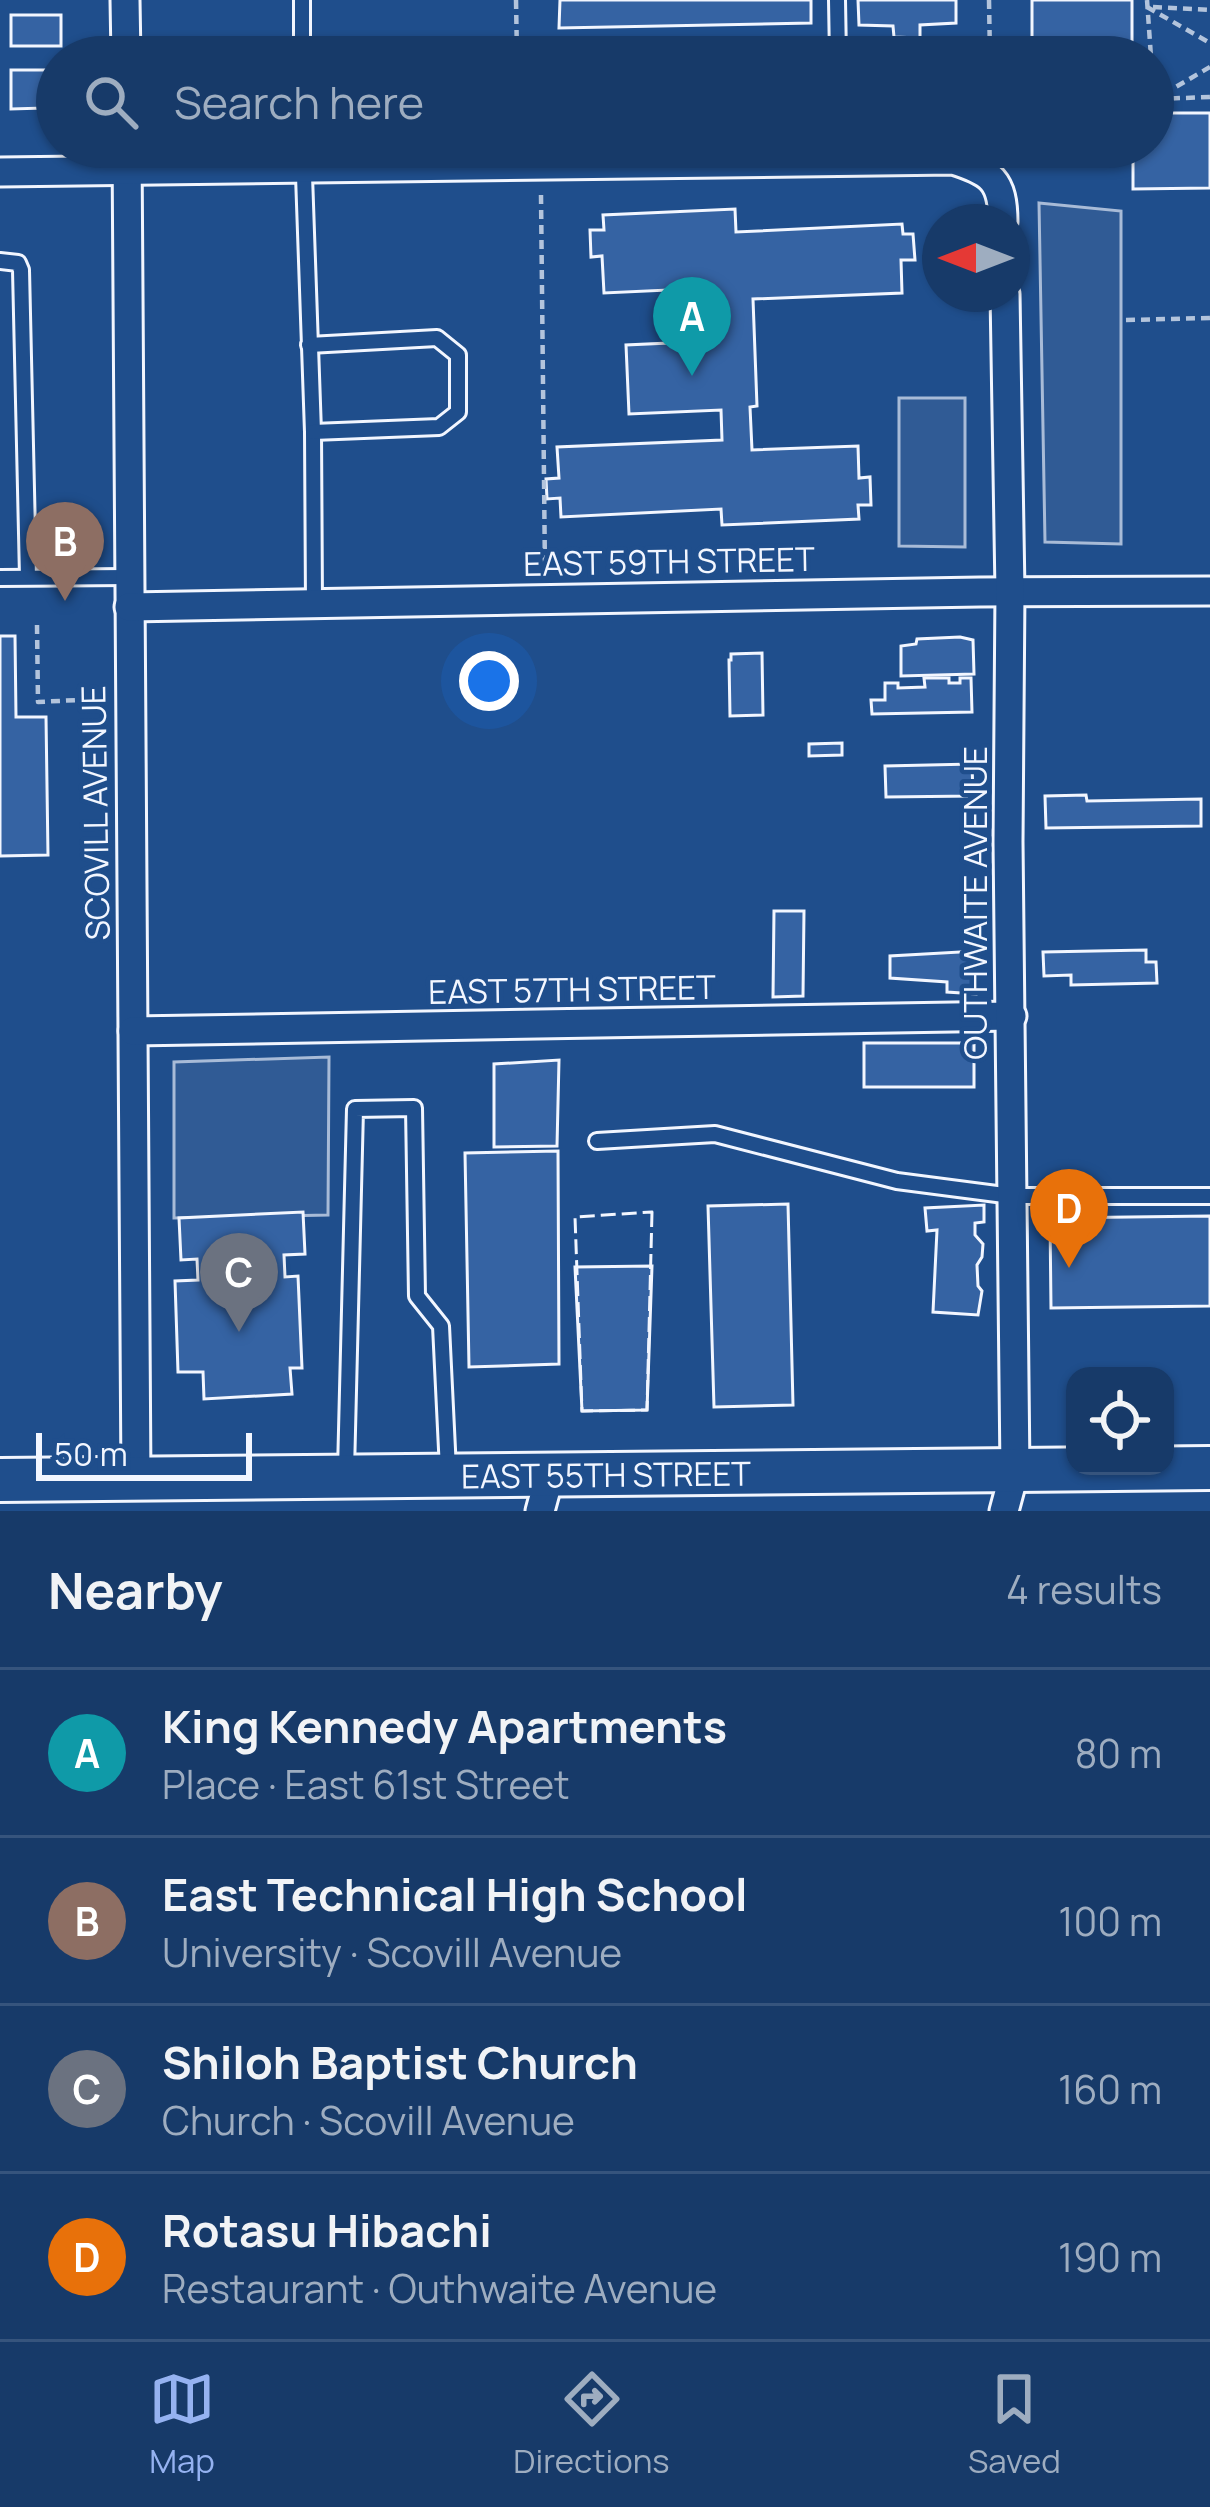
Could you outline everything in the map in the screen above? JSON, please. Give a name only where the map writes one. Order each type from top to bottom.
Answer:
[{"type":"main road","name":"EAST 55TH STREET","points":[[0,1480],[81,1495],[136,1479],[448,1476],[545,1493],[1015,1470],[1210,1468]]},
{"type":"street","points":[[125,0],[126,36]]},
{"type":"street","points":[[0,172],[39,168]]},
{"type":"street","name":"SCOVILL AVENUE","points":[[127,168],[136,1479]]},
{"type":"street","points":[[976,168],[985,171],[1003,195],[1003,204]]},
{"type":"street","name":"OUTHWAITE AVENUE","points":[[1004,1511],[1015,1470],[1005,312]]},
{"type":"street","name":"EAST 59TH STREET","points":[[129,607],[1210,591]]},
{"type":"street","name":"EAST 57TH STREET","points":[[133,1031],[1012,1016]]},
{"type":"lane","points":[[302,0],[302,36]]},
{"type":"lane","points":[[837,0],[838,36]]},
{"type":"lane","points":[[303,168],[314,604]]},
{"type":"lane","points":[[0,261],[18,263],[21,270],[28,577]]},
{"type":"lane","points":[[309,345],[437,338],[458,355],[458,412],[439,427],[313,432]]},
{"type":"lane","points":[[0,578],[129,577]]},
{"type":"lane","points":[[346,1477],[355,1109],[414,1108],[417,1296],[441,1326],[448,1476]]},
{"type":"lane","points":[[597,1141],[715,1134],[896,1180],[1012,1196],[1210,1196]]},
{"type":"path","points":[[516,0],[517,36]]},
{"type":"path","points":[[989,0],[990,36]]},
{"type":"path","points":[[1147,3],[1210,10]]},
{"type":"path","points":[[1147,3],[1210,44]]},
{"type":"path","points":[[1147,3],[1149,36]]},
{"type":"path","points":[[1174,88],[1210,67]]},
{"type":"path","points":[[1174,98],[1210,97]]},
{"type":"path","points":[[541,188],[545,573]]},
{"type":"path","points":[[1126,320],[1210,318]]},
{"type":"path","points":[[38,625],[38,702],[98,699]]},
{"type":"shaded area","points":[[1039,203],[1121,211],[1121,544],[1045,542]]},
{"type":"shaded area","points":[[899,398],[965,398],[965,547],[899,546]]},
{"type":"shaded area","points":[[329,1057],[328,1215],[174,1218],[174,1062]]},
{"type":"building","points":[[560,0],[811,0],[811,23],[559,28]]},
{"type":"building","points":[[858,0],[956,0],[956,23],[920,25],[920,36],[894,36],[893,26],[859,25]]},
{"type":"building","points":[[1032,0],[1132,0],[1132,36],[1032,36]]},
{"type":"building","points":[[11,15],[61,15],[61,36],[36,36],[36,46],[11,46]]},
{"type":"building","points":[[11,70],[36,70],[36,108],[11,109]]},
{"type":"building","points":[[1174,113],[1210,113],[1210,188],[1133,189],[1133,168],[1174,168]]},
{"type":"building","points":[[735,209],[736,232],[902,224],[903,234],[913,234],[915,260],[901,260],[902,293],[753,299],[757,406],[750,407],[752,450],[858,446],[859,478],[870,477],[871,505],[858,505],[859,519],[722,525],[721,509],[561,517],[560,498],[547,499],[546,479],[559,478],[557,447],[722,440],[721,410],[629,414],[626,345],[713,341],[711,288],[604,293],[602,256],[591,257],[590,230],[604,230],[603,215]]},
{"type":"building","points":[[0,636],[15,636],[16,717],[46,717],[48,855],[0,856]]},
{"type":"building","points":[[917,639],[973,640],[974,674],[901,676],[901,646],[916,644]]},
{"type":"building","points":[[762,653],[763,715],[730,716],[731,654]]},
{"type":"building","points":[[924,678],[960,683],[960,678],[971,678],[972,712],[872,714],[871,700],[885,700],[885,683],[898,683],[898,688],[925,687]]},
{"type":"building","points":[[842,743],[842,755],[809,756],[809,744]]},
{"type":"building","points":[[972,764],[973,796],[886,797],[885,766]]},
{"type":"building","points":[[1086,795],[1087,801],[1201,799],[1201,826],[1046,828],[1045,796]]},
{"type":"building","points":[[774,911],[804,911],[803,996],[773,997]]},
{"type":"building","points":[[1146,950],[1146,962],[1156,962],[1157,983],[1071,985],[1071,975],[1044,976],[1043,952]]},
{"type":"building","points":[[977,951],[976,994],[947,992],[947,982],[890,978],[890,956]]},
{"type":"building","points":[[864,1043],[974,1043],[974,1087],[864,1087]]},
{"type":"building","points":[[559,1060],[557,1146],[494,1147],[494,1064]]},
{"type":"building","points":[[558,1151],[559,1364],[469,1367],[465,1153]]},
{"type":"building","points":[[788,1204],[793,1405],[714,1407],[708,1206]]},
{"type":"building","points":[[984,1205],[984,1222],[975,1223],[975,1235],[983,1244],[977,1265],[982,1291],[978,1315],[933,1312],[937,1230],[927,1231],[925,1208]]},
{"type":"building","points":[[303,1212],[305,1254],[284,1255],[285,1277],[298,1276],[302,1368],[290,1368],[292,1394],[204,1399],[203,1372],[178,1372],[175,1281],[198,1280],[197,1259],[181,1260],[179,1218]]},
{"type":"building","points":[[1210,1216],[1210,1306],[1051,1308],[1050,1218]]},
{"type":"building","points":[[652,1266],[647,1410],[582,1411],[575,1267]]},
{"type":"fence","points":[[652,1212],[647,1410],[582,1411],[575,1217],[652,1212]]},
{"type":"place","name":"King Kennedy Apartments","points":[[692,376]]},
{"type":"place","name":"East Technical High School","points":[[65,601]]},
{"type":"place","name":"Rotasu Hibachi","points":[[1069,1268]]},
{"type":"place","name":"Shiloh Baptist Church","points":[[239,1332]]}]
